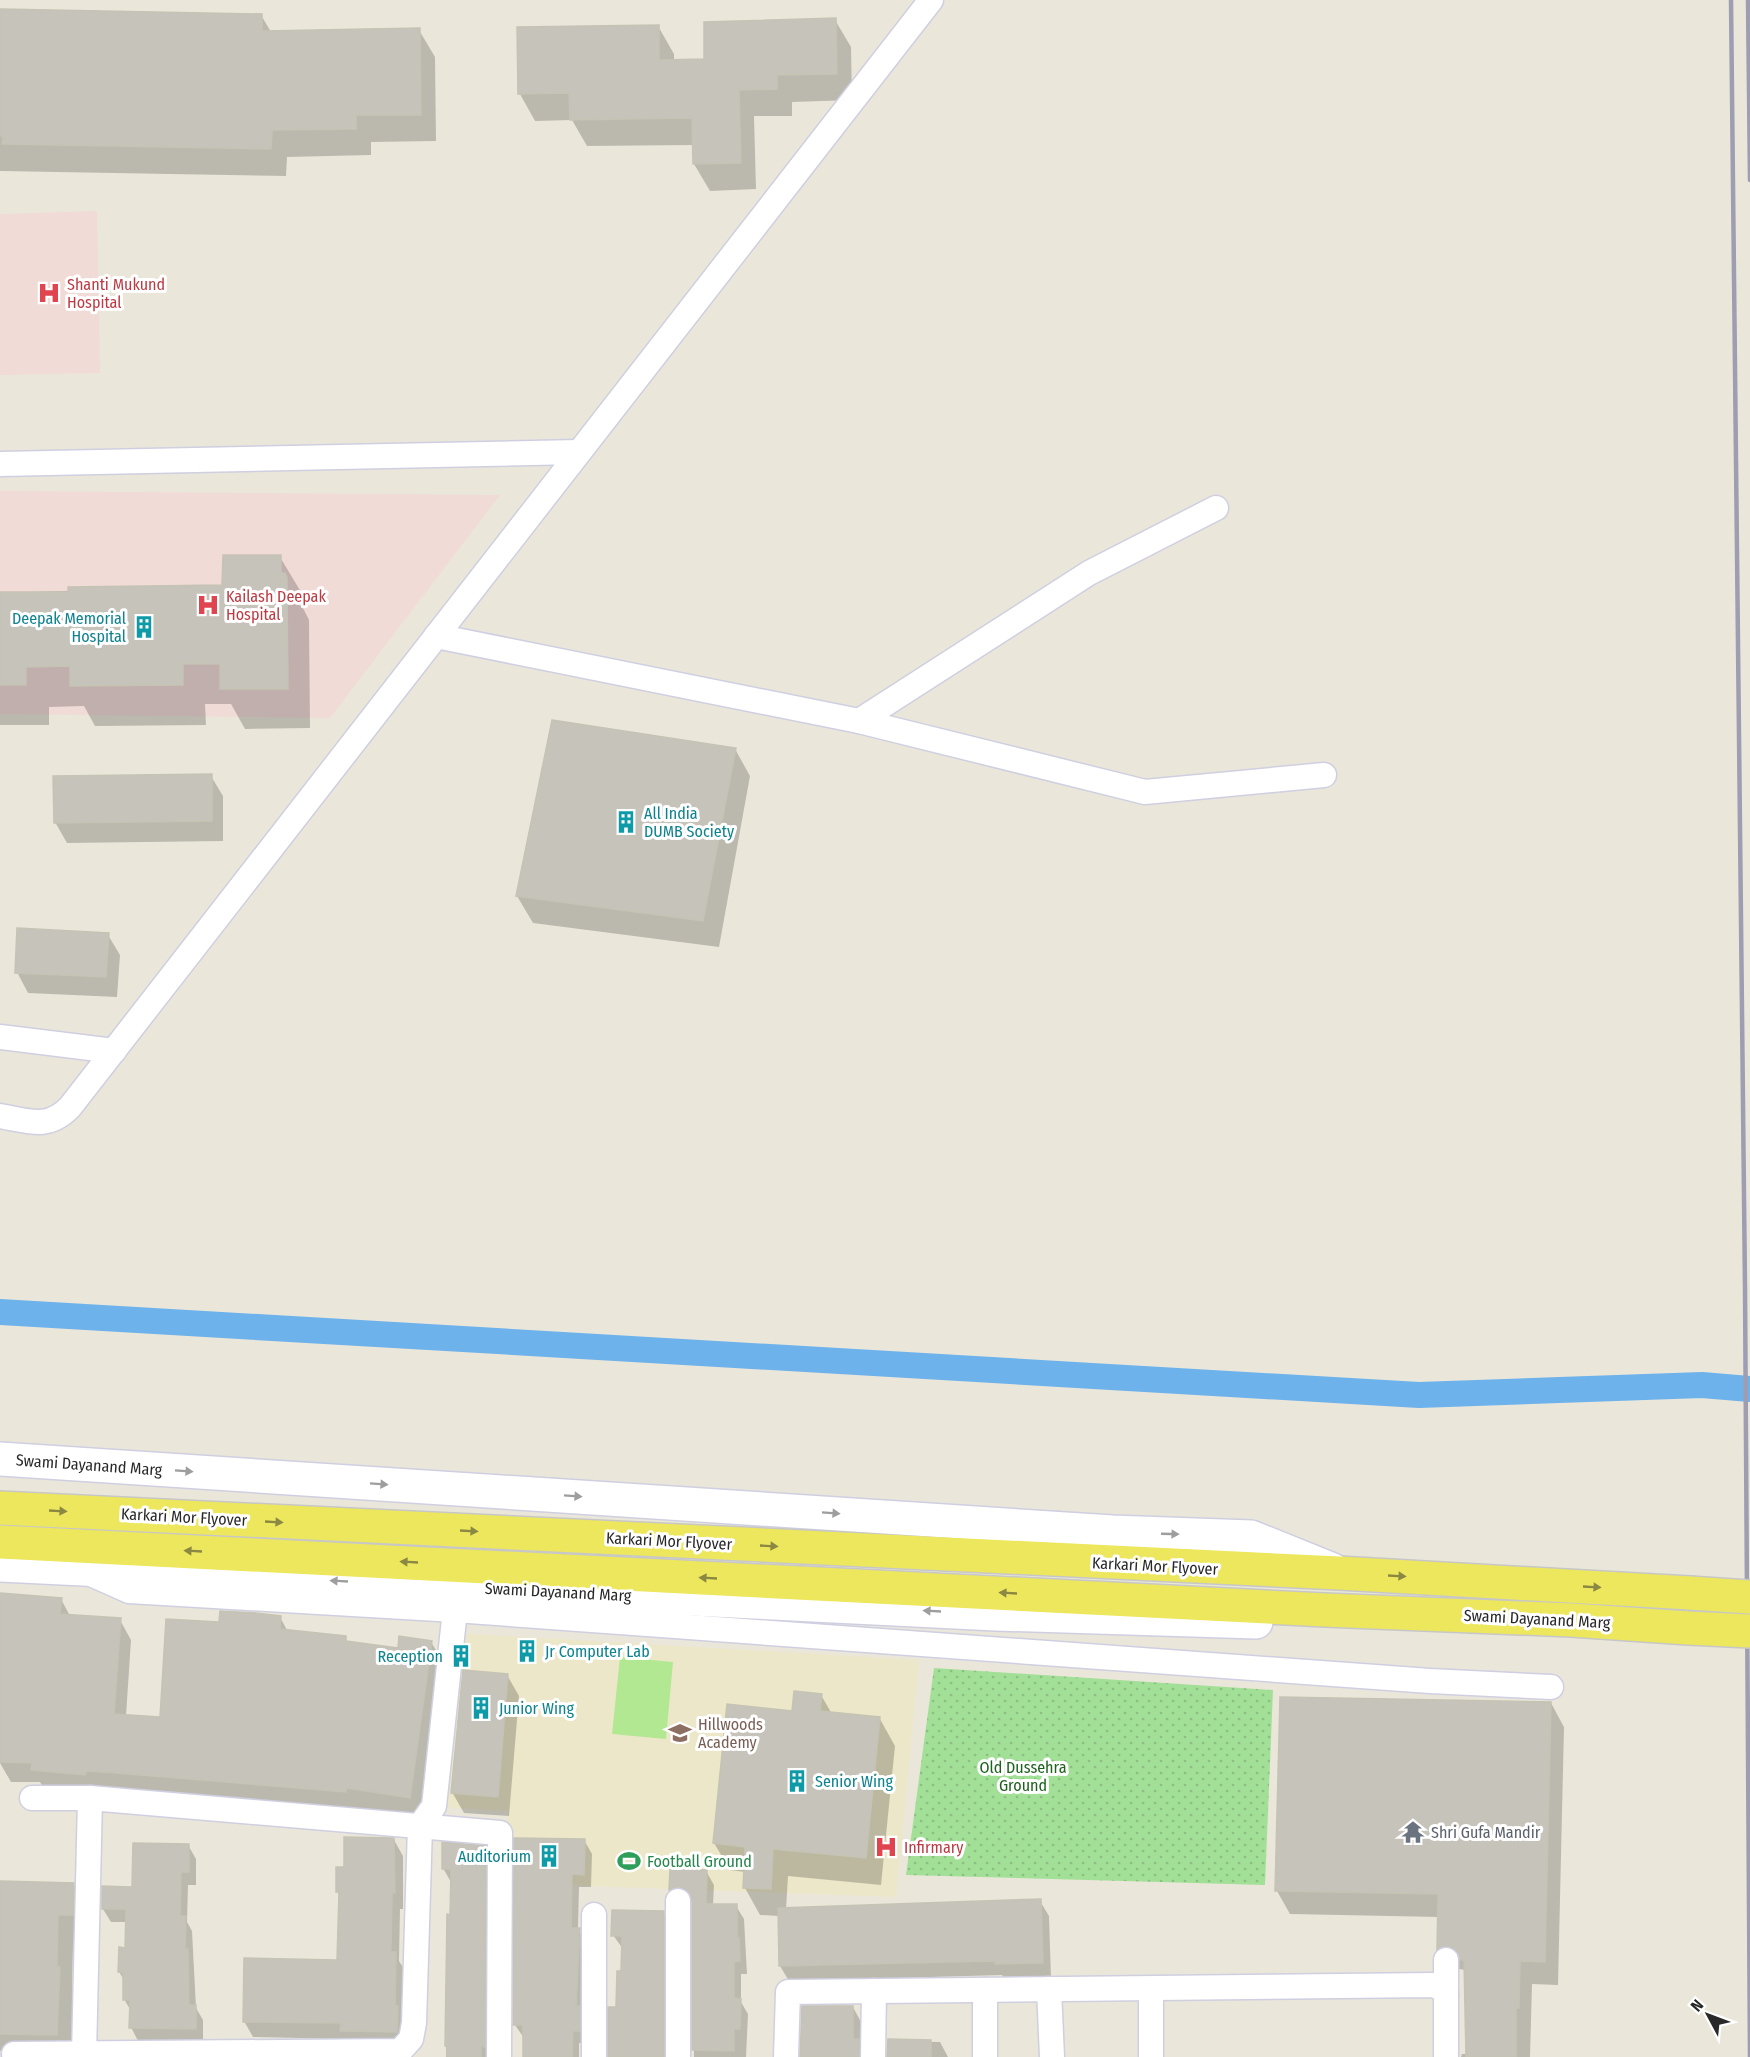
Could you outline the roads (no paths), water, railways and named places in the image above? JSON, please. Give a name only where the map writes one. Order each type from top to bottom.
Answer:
[{"type":"main road","name":"Swami Dayanand Marg","points":[[0,1459],[1112,1532],[1251,1538],[1339,1573]]},
{"type":"main road","name":"Karkari Mor Flyover","points":[[0,1508],[1339,1573]]},
{"type":"main road","name":"Karkari Mor Flyover","points":[[0,1542],[1324,1610]]},
{"type":"main road","name":"Swami Dayanand Marg","points":[[0,1565],[1117,1618],[1278,1623],[1324,1610],[1571,1620],[1688,1629],[1750,1631]]},
{"type":"main road","points":[[1339,1573],[1750,1597]]},
{"type":"street","points":[[0,1116],[36,1122],[46,1122],[60,1117],[114,1051],[931,0]]},
{"type":"street","points":[[0,464],[579,452]]},
{"type":"street","points":[[859,721],[1089,573],[1216,508]]},
{"type":"street","points":[[436,636],[859,721],[1144,792],[1324,775]]},
{"type":"street","points":[[0,1037],[114,1051]]},
{"type":"street","points":[[80,1570],[129,1591],[455,1610],[1430,1681],[1551,1687]]},
{"type":"street","points":[[10,2055],[155,2056],[400,2051],[411,2039],[414,2023],[420,1826],[434,1806],[455,1610]]},
{"type":"street","points":[[32,1798],[90,1798],[500,1833],[499,2057]]},
{"type":"street","points":[[84,2055],[90,1798]]},
{"type":"street","points":[[678,1901],[678,2057]]},
{"type":"street","points":[[594,1915],[594,2057]]},
{"type":"street","points":[[1446,1960],[1446,2057]]},
{"type":"street","points":[[786,2057],[788,1992],[1433,1985],[1441,1988],[1446,1995]]},
{"type":"street","points":[[1049,1989],[1052,2057]]},
{"type":"street","points":[[1150,2057],[1151,1989]]},
{"type":"street","points":[[984,2057],[985,1990]]},
{"type":"street","points":[[873,2057],[874,1991]]},
{"type":"waterway","points":[[0,1312],[1419,1395],[1702,1385],[1750,1389]]},
{"type":"railway","points":[[1731,0],[1745,1288],[1750,2057]]},
{"type":"railway","points":[[1748,0],[1750,180]]},
{"type":"place","name":"Shanti Mukund Hospital","points":[[49,293]]},
{"type":"place","name":"Kailash Deepak Hospital","points":[[208,605]]},
{"type":"place","name":"Deepak Memorial Hospital","points":[[144,627]]},
{"type":"place","name":"All India DUMB Society","points":[[626,822]]},
{"type":"place","name":"Jr Computer Lab","points":[[527,1651]]},
{"type":"place","name":"Reception","points":[[461,1656]]},
{"type":"place","name":"Junior Wing","points":[[481,1708]]},
{"type":"place","name":"Hillwoods Academy","points":[[680,1733]]},
{"type":"place","name":"Senior Wing","points":[[797,1781]]},
{"type":"place","name":"Shri Gufa Mandir","points":[[1413,1832]]},
{"type":"place","name":"Infirmary","points":[[886,1847]]},
{"type":"place","name":"Auditorium","points":[[549,1856]]},
{"type":"place","name":"Football Ground","points":[[629,1861]]},
{"type":"park label","name":"Old Dussehra Ground","points":[[1023,1776]]}]
